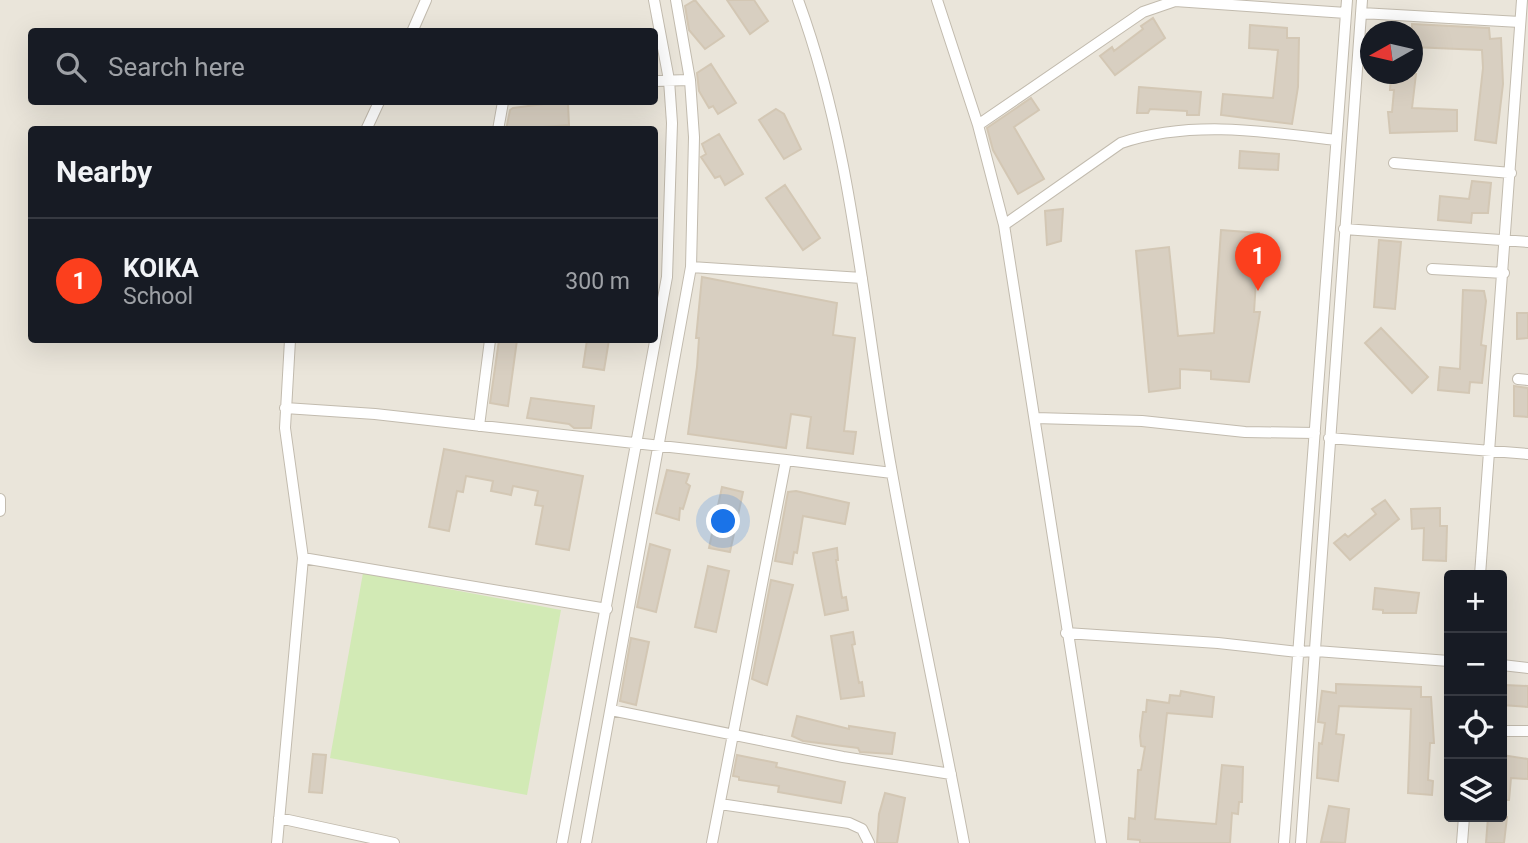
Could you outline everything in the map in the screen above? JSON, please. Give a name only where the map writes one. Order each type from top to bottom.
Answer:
[{"type":"street","points":[[414,28],[426,0]]},
{"type":"street","points":[[654,0],[669,80],[672,123],[667,277],[658,329]]},
{"type":"street","points":[[586,843],[691,267],[694,137],[690,80],[676,0]]},
{"type":"street","points":[[798,0],[821,72],[837,138],[892,473],[964,843]]},
{"type":"street","points":[[937,0],[978,125],[1003,225],[1101,843]]},
{"type":"street","points":[[1284,843],[1347,0]]},
{"type":"street","points":[[1301,843],[1362,0]]},
{"type":"street","points":[[1480,570],[1507,240],[1522,0]]},
{"type":"street","points":[[978,125],[1143,12],[1161,4],[1175,1],[1346,13]]},
{"type":"street","points":[[1361,13],[1520,22]]},
{"type":"street","points":[[658,81],[690,80]]},
{"type":"street","points":[[368,126],[378,105]]},
{"type":"street","points":[[499,126],[502,105]]},
{"type":"street","points":[[1003,225],[1121,143],[1143,136],[1168,130],[1222,129],[1335,140]]},
{"type":"street","points":[[1394,163],[1511,173]]},
{"type":"street","points":[[1332,184],[1348,186]]},
{"type":"street","points":[[1344,229],[1528,242]]},
{"type":"street","points":[[691,267],[862,278]]},
{"type":"street","points":[[1432,270],[1503,273]]},
{"type":"street","points":[[658,276],[667,277]]},
{"type":"street","points":[[277,843],[303,558],[285,408],[290,343]]},
{"type":"street","points":[[479,426],[490,343]]},
{"type":"street","points":[[562,843],[655,343]]},
{"type":"street","points":[[285,408],[375,414],[892,473]]},
{"type":"street","points":[[1035,418],[1142,421],[1245,432],[1315,433]]},
{"type":"street","points":[[1329,438],[1528,454]]},
{"type":"street","points":[[712,843],[786,460]]},
{"type":"street","points":[[0,499],[0,511]]},
{"type":"street","points":[[303,558],[607,609]]},
{"type":"street","points":[[1066,633],[1444,661]]},
{"type":"street","points":[[1507,666],[1528,668]]},
{"type":"street","points":[[611,710],[951,774]]},
{"type":"street","points":[[1507,731],[1528,731]]},
{"type":"street","points":[[720,804],[849,823],[862,829],[869,843]]},
{"type":"street","points":[[279,818],[394,843]]},
{"type":"street","points":[[1462,843],[1464,822]]},
{"type":"shaded area","points":[[0,0],[1528,0],[1528,843],[0,843]]},
{"type":"green space","points":[[363,573],[561,610],[527,795],[330,758]]},
{"type":"building","points":[[695,0],[724,36],[705,49],[689,30],[685,6]]},
{"type":"building","points":[[727,0],[754,0],[768,21],[750,34]]},
{"type":"building","points":[[1153,18],[1165,38],[1115,75],[1100,56],[1112,47],[1114,51]]},
{"type":"building","points":[[1250,25],[1287,28],[1287,38],[1299,38],[1298,87],[1292,124],[1221,115],[1223,94],[1273,98],[1278,50],[1249,48]]},
{"type":"building","points":[[1423,25],[1489,28],[1490,39],[1501,38],[1503,84],[1496,143],[1475,140],[1483,68],[1482,50],[1423,47]]},
{"type":"building","points":[[711,64],[736,103],[718,114],[713,106],[709,108],[699,91],[697,73]]},
{"type":"building","points":[[1390,84],[1415,84],[1412,108],[1457,110],[1457,131],[1390,133],[1388,112],[1392,112],[1394,90],[1390,90]]},
{"type":"building","points":[[1139,87],[1201,92],[1199,115],[1187,115],[1187,111],[1150,109],[1148,113],[1137,113]]},
{"type":"building","points":[[1031,98],[1039,110],[1014,127],[1044,179],[1018,194],[993,150],[987,128]]},
{"type":"building","points":[[568,105],[569,125],[507,126],[510,110]]},
{"type":"building","points":[[776,109],[784,114],[801,149],[784,159],[759,120]]},
{"type":"building","points":[[719,134],[743,174],[725,185],[720,176],[715,178],[701,157],[706,154],[702,144]]},
{"type":"building","points":[[1240,151],[1279,154],[1278,170],[1239,168]]},
{"type":"building","points":[[1472,181],[1491,183],[1488,213],[1472,213],[1471,223],[1438,220],[1440,196],[1469,199]]},
{"type":"building","points":[[785,185],[820,238],[803,250],[766,198]]},
{"type":"building","points":[[1063,209],[1061,241],[1047,245],[1045,211]]},
{"type":"building","points":[[1221,230],[1259,233],[1254,312],[1260,312],[1249,382],[1211,379],[1211,371],[1180,369],[1180,388],[1149,392],[1136,251],[1169,247],[1178,336],[1214,333]]},
{"type":"building","points":[[1379,240],[1401,242],[1395,309],[1374,307]]},
{"type":"building","points":[[702,277],[837,303],[833,335],[855,338],[844,431],[856,432],[853,454],[807,448],[811,417],[791,414],[786,448],[688,434],[697,367],[699,338],[696,338]]},
{"type":"building","points":[[1463,290],[1484,291],[1486,301],[1481,345],[1486,346],[1482,383],[1470,382],[1469,393],[1438,390],[1440,367],[1460,369]]},
{"type":"building","points":[[1517,313],[1528,313],[1528,338],[1517,339]]},
{"type":"building","points":[[1381,328],[1428,377],[1412,393],[1365,343]]},
{"type":"building","points":[[499,343],[517,343],[508,406],[490,403]]},
{"type":"building","points":[[587,343],[608,343],[604,370],[583,367]]},
{"type":"building","points":[[1514,386],[1528,388],[1528,417],[1514,416]]},
{"type":"building","points":[[531,398],[594,406],[591,428],[574,428],[569,424],[527,418]]},
{"type":"building","points":[[444,449],[583,476],[569,550],[536,544],[543,506],[535,505],[538,491],[513,486],[511,495],[491,491],[493,481],[466,476],[463,492],[457,491],[449,531],[429,527]]},
{"type":"building","points":[[667,470],[689,474],[686,483],[690,486],[683,509],[680,508],[679,520],[656,513]]},
{"type":"building","points":[[722,487],[743,492],[730,552],[709,548]]},
{"type":"building","points":[[796,491],[849,503],[845,524],[803,516],[797,553],[794,552],[792,564],[775,561],[788,492]]},
{"type":"building","points":[[1385,500],[1399,519],[1350,560],[1334,543],[1345,534],[1348,537],[1376,514],[1372,509]]},
{"type":"building","points":[[1440,508],[1440,526],[1447,526],[1446,561],[1423,560],[1424,528],[1412,529],[1411,509]]},
{"type":"building","points":[[650,544],[670,550],[656,612],[637,607]]},
{"type":"building","points":[[837,548],[836,560],[842,598],[846,597],[848,610],[825,615],[813,553]]},
{"type":"building","points":[[708,566],[729,571],[716,632],[695,627]]},
{"type":"building","points":[[771,580],[793,585],[767,685],[752,679]]},
{"type":"building","points":[[1375,588],[1419,593],[1416,613],[1383,613],[1383,610],[1373,609]]},
{"type":"building","points":[[853,632],[855,644],[852,645],[864,696],[841,699],[831,636]]},
{"type":"building","points":[[631,638],[649,642],[636,705],[620,701]]},
{"type":"building","points":[[1336,684],[1421,687],[1421,697],[1431,697],[1434,743],[1430,743],[1428,780],[1433,781],[1432,795],[1408,793],[1411,709],[1339,706],[1336,734],[1344,735],[1338,781],[1317,778],[1319,743],[1322,744],[1325,723],[1318,722],[1322,691],[1336,693]]},
{"type":"building","points":[[1507,685],[1528,686],[1528,707],[1507,705]]},
{"type":"building","points":[[1181,691],[1214,697],[1212,717],[1167,713],[1155,819],[1216,824],[1222,765],[1243,767],[1242,802],[1239,802],[1238,814],[1232,813],[1230,843],[1140,843],[1140,840],[1128,839],[1129,818],[1135,819],[1138,770],[1141,770],[1145,747],[1141,746],[1140,736],[1147,700],[1169,703],[1170,695],[1180,696]]},
{"type":"building","points":[[797,716],[849,729],[849,726],[895,733],[892,754],[860,752],[858,748],[803,741],[792,736]]},
{"type":"building","points":[[313,754],[326,755],[322,793],[309,792]]},
{"type":"building","points":[[737,755],[777,763],[776,767],[845,782],[841,803],[778,792],[779,786],[739,780],[739,777],[733,776]]},
{"type":"building","points":[[1507,756],[1528,759],[1528,779],[1511,778],[1509,800]]},
{"type":"building","points":[[885,793],[905,798],[897,843],[877,843],[879,814]]},
{"type":"building","points":[[1329,806],[1349,809],[1345,843],[1321,842]]},
{"type":"building","points":[[1488,822],[1506,822],[1504,843],[1486,843]]},
{"type":"place","name":"KOIKA","points":[[1258,291]]}]
